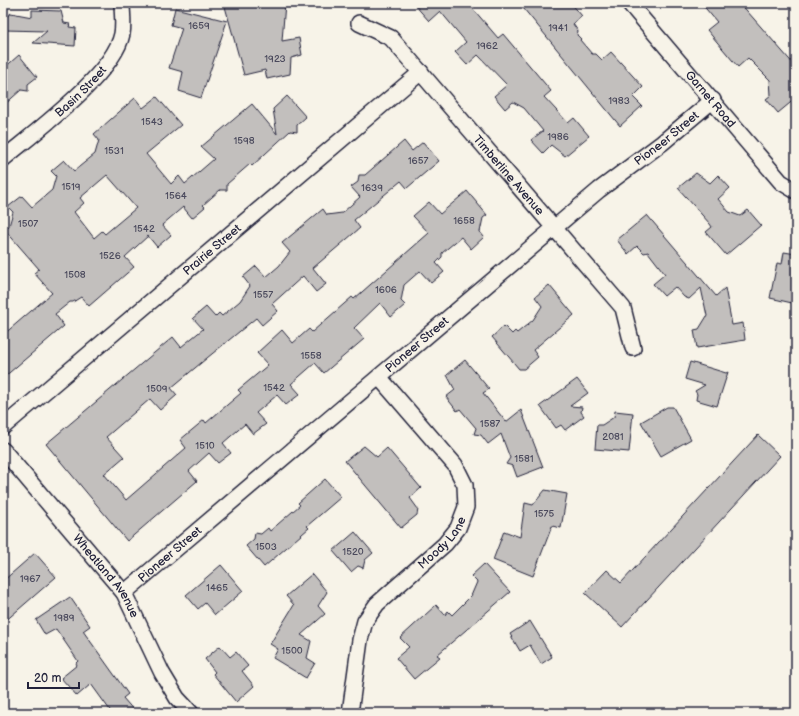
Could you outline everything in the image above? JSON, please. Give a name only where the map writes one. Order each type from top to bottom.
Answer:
[{"type":"street","name":"Basin Street","points":[[3,159],[92,82],[110,61],[122,34],[122,3]]},
{"type":"street","name":"Garnet Road","points":[[629,3],[782,182],[796,191]]},
{"type":"street","name":"Timberline Avenue","points":[[359,22],[391,38],[623,308],[633,348]]},
{"type":"street","name":"Prairie Street","points":[[3,427],[421,72]]},
{"type":"street","name":"Pioneer Street","points":[[124,593],[599,190],[662,143],[713,100]]},
{"type":"street","name":"Moody Lane","points":[[350,713],[360,640],[365,621],[377,604],[445,544],[458,528],[466,507],[465,485],[455,465],[380,377]]},
{"type":"street","name":"Wheatland Avenue","points":[[3,450],[124,593],[162,673],[177,698],[190,713]]},
{"type":"building","points":[[224,3],[285,3],[282,41],[299,38],[302,55],[291,58],[290,74],[267,79],[265,70],[244,75]]},
{"type":"building","points":[[413,3],[468,3],[498,38],[503,34],[551,91],[544,97],[568,123],[574,118],[589,136],[565,156],[551,145],[543,153],[531,140],[543,131],[524,108],[513,102],[505,109],[494,96],[507,85],[478,55],[467,65],[455,52],[466,42],[440,11],[429,21]]},
{"type":"building","points":[[519,3],[571,3],[582,16],[573,24],[578,31],[577,35],[581,39],[580,40],[592,54],[596,54],[602,60],[611,52],[643,87],[633,97],[642,106],[620,126]]},
{"type":"building","points":[[701,3],[740,3],[796,67],[796,98],[778,113],[766,99],[771,95],[770,80],[748,58],[738,67],[707,30],[717,22]]},
{"type":"building","points":[[175,8],[227,21],[201,98],[179,91],[183,72],[169,68],[182,28],[171,25]]},
{"type":"building","points":[[32,10],[61,11],[64,23],[70,24],[69,27],[76,28],[75,46],[33,43],[47,31],[4,30],[6,17],[11,13],[32,17]]},
{"type":"building","points":[[19,55],[37,77],[28,84],[28,91],[21,90],[3,106],[3,69]]},
{"type":"building","points":[[287,96],[306,117],[297,125],[297,132],[290,131],[252,166],[250,164],[227,184],[227,190],[220,190],[203,205],[205,207],[192,218],[183,207],[162,225],[171,235],[157,247],[148,236],[125,257],[134,267],[89,306],[81,297],[73,302],[70,302],[55,314],[64,326],[3,378],[3,335],[52,293],[34,273],[39,269],[5,230],[9,226],[13,212],[8,207],[22,196],[32,207],[52,190],[56,176],[51,171],[64,160],[74,171],[95,154],[99,140],[94,134],[135,98],[143,108],[157,97],[181,125],[146,154],[171,184],[179,176],[185,184],[214,159],[201,147],[252,104],[277,134],[273,109]],"holes":[[[107,175],[136,208],[105,234],[102,231],[94,238],[74,212],[84,203],[80,198]]]},
{"type":"building","points":[[404,141],[412,151],[423,142],[439,161],[407,188],[401,181],[354,220],[360,228],[313,268],[326,284],[316,292],[303,276],[272,304],[278,311],[262,325],[256,318],[171,388],[177,395],[160,410],[150,399],[106,437],[124,457],[104,474],[126,500],[186,448],[180,440],[204,420],[206,423],[241,393],[238,390],[268,365],[257,353],[282,330],[293,343],[309,329],[312,332],[352,297],[354,299],[429,233],[413,216],[429,202],[440,214],[467,191],[487,215],[483,218],[480,232],[484,237],[471,249],[461,237],[442,253],[442,257],[436,263],[444,272],[431,283],[420,271],[404,285],[401,301],[405,305],[391,317],[380,303],[354,328],[364,339],[324,373],[315,363],[291,384],[300,394],[286,405],[277,395],[256,413],[266,424],[253,434],[245,424],[223,443],[231,453],[218,463],[209,453],[189,471],[197,481],[127,541],[46,444],[173,337],[181,347],[203,329],[193,318],[206,307],[215,317],[219,313],[222,316],[240,301],[250,286],[243,277],[256,266],[266,277],[279,266],[290,252],[282,243],[323,209],[327,215],[342,213],[360,197],[351,187],[358,182],[359,175],[365,175]]},
{"type":"building","points":[[696,173],[710,183],[718,175],[730,188],[718,199],[729,212],[740,216],[748,210],[761,225],[726,255],[706,232],[712,227],[710,224],[678,188]]},
{"type":"building","points":[[647,215],[716,296],[725,288],[732,325],[743,323],[745,340],[697,348],[694,330],[699,329],[707,316],[701,288],[689,299],[684,297],[675,287],[664,296],[653,284],[665,274],[648,252],[644,253],[637,246],[628,254],[617,240]]},
{"type":"building","points":[[784,252],[796,254],[796,294],[794,294],[792,303],[770,298],[777,263],[782,264]]},
{"type":"building","points":[[549,285],[574,315],[533,350],[538,357],[524,369],[519,369],[492,337],[504,326],[512,334],[515,331],[517,333],[533,320],[542,306],[535,297]]},
{"type":"building","points":[[465,360],[489,389],[483,393],[506,422],[521,410],[543,467],[517,477],[513,466],[506,464],[510,458],[501,434],[488,444],[481,435],[474,434],[476,428],[460,409],[457,411],[446,397],[455,390],[447,375]]},
{"type":"building","points":[[690,362],[726,373],[728,372],[717,406],[696,400],[697,394],[695,391],[705,385],[685,379]]},
{"type":"building","points":[[577,379],[588,393],[570,406],[582,407],[581,412],[584,416],[565,430],[561,425],[556,428],[540,406]]},
{"type":"building","points":[[667,407],[673,407],[691,439],[661,456],[641,422]]},
{"type":"building","points":[[615,411],[633,413],[629,452],[595,449],[597,425],[602,425],[614,417]]},
{"type":"building","points":[[758,435],[780,456],[622,627],[585,593],[607,570],[621,583]]},
{"type":"building","points":[[364,446],[377,457],[387,448],[421,488],[410,498],[418,509],[417,515],[401,528],[345,461]]},
{"type":"building","points":[[325,479],[341,497],[307,526],[309,528],[264,567],[246,546],[254,539],[255,533],[261,534],[268,528],[270,531],[300,505],[298,503]]},
{"type":"building","points":[[545,490],[567,494],[561,528],[552,526],[533,576],[493,560],[504,531],[520,537],[525,503],[533,505]]},
{"type":"building","points":[[355,532],[373,553],[365,560],[363,568],[358,566],[351,572],[333,551]]},
{"type":"building","points":[[35,553],[56,577],[3,623],[3,581]]},
{"type":"building","points":[[484,564],[510,592],[437,655],[440,657],[414,679],[396,658],[409,647],[400,638],[436,605],[445,615],[448,611],[452,615],[471,596],[477,582],[471,576]]},
{"type":"building","points":[[221,565],[243,591],[215,615],[205,603],[198,609],[186,595]]},
{"type":"building","points":[[312,574],[327,592],[318,606],[325,614],[301,635],[311,641],[307,658],[315,663],[306,678],[273,658],[278,649],[270,644],[294,605],[286,596]]},
{"type":"building","points":[[70,597],[90,626],[83,631],[128,694],[123,698],[136,713],[112,713],[91,684],[77,696],[61,678],[77,665],[76,663],[78,661],[56,629],[45,635],[36,620]]},
{"type":"building","points":[[530,621],[552,657],[541,664],[530,645],[520,651],[510,634]]},
{"type":"building","points":[[220,646],[230,657],[236,652],[248,666],[242,671],[254,686],[236,702],[213,674],[215,672],[205,659]]}]
